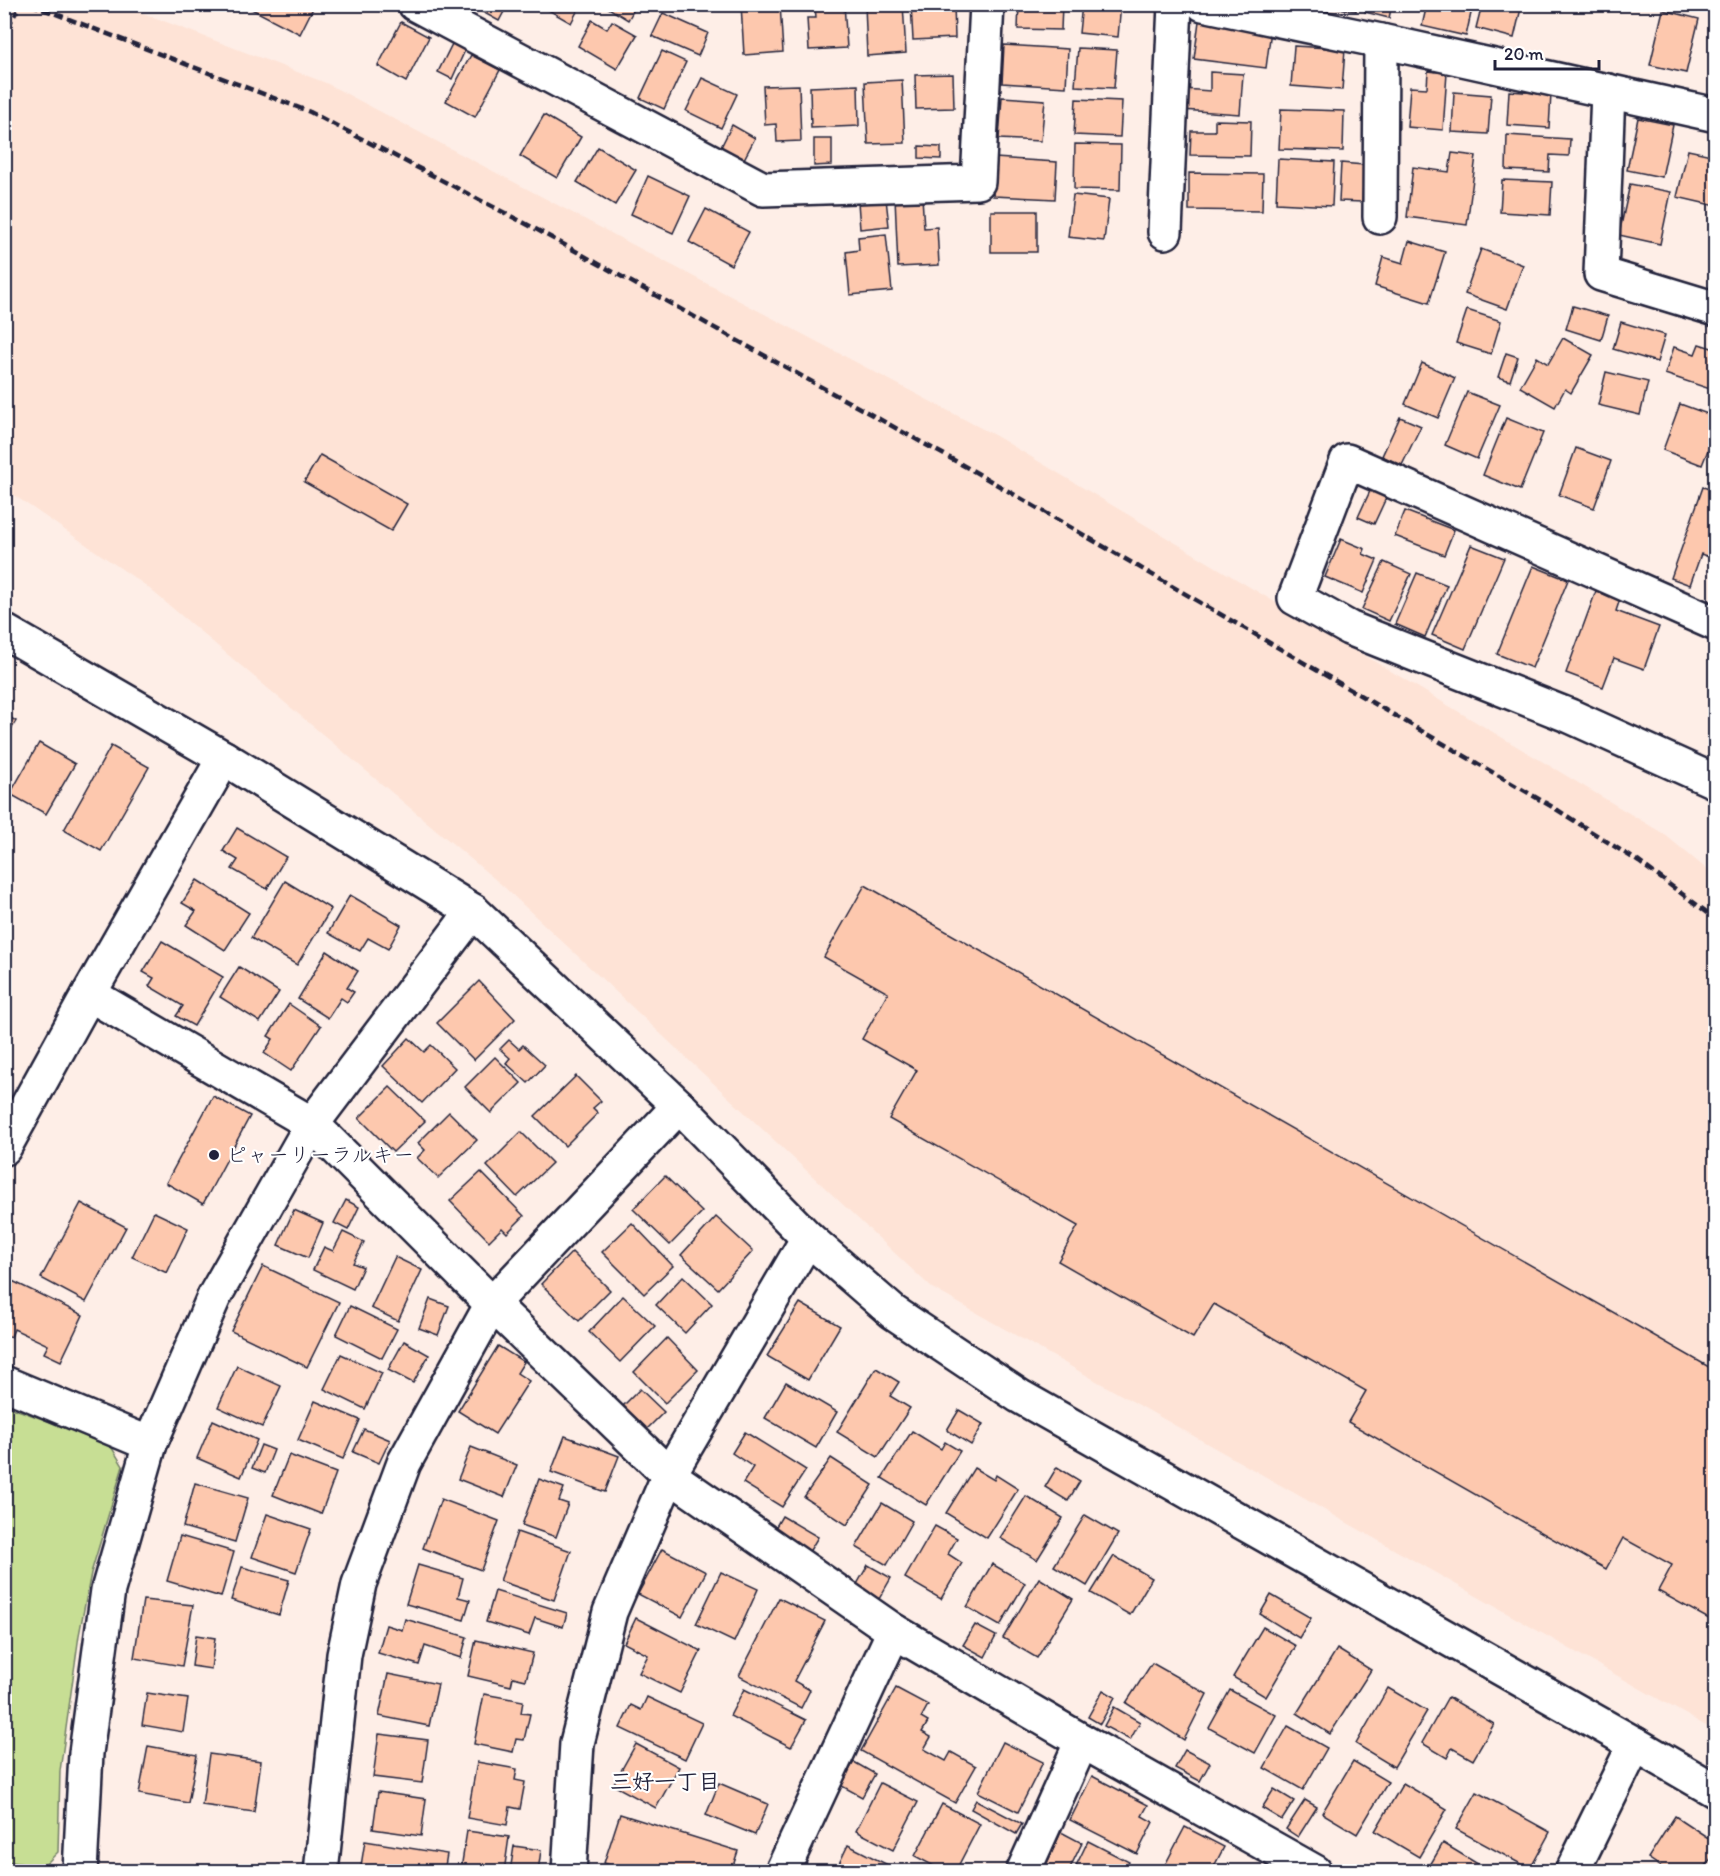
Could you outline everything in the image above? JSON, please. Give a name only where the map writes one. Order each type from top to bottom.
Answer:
[{"type":"street","points":[[415,4],[763,189],[978,182],[987,4]]},
{"type":"street","points":[[1165,232],[1175,4]]},
{"type":"street","points":[[1203,4],[1716,115]]},
{"type":"street","points":[[1380,217],[1382,41]]},
{"type":"street","points":[[1608,91],[1601,274],[1716,309]]},
{"type":"street","points":[[1716,624],[1347,461],[1295,598],[1349,628],[1570,716],[1716,782]]},
{"type":"street","points":[[4,631],[225,758],[473,911],[679,1106],[808,1238],[893,1312],[1019,1396],[1716,1791]]},
{"type":"street","points":[[4,1148],[89,994],[225,758]]},
{"type":"street","points":[[80,1872],[86,1753],[108,1590],[150,1444],[214,1297],[312,1124],[473,911]]},
{"type":"street","points":[[89,994],[312,1124],[492,1304],[669,1475],[894,1631],[1297,1867]]},
{"type":"street","points":[[321,1872],[344,1655],[359,1584],[404,1463],[492,1304],[679,1106]]},
{"type":"street","points":[[569,1872],[577,1743],[609,1612],[669,1475],[808,1238]]},
{"type":"street","points":[[4,1383],[150,1444]]},
{"type":"street","points":[[782,1872],[894,1631]]},
{"type":"street","points":[[1023,1872],[1083,1741]]},
{"type":"street","points":[[1572,1872],[1635,1744]]},
{"type":"path","points":[[4,34],[21,4]]},
{"type":"shaded area","points":[[4,5],[122,5],[326,83],[996,436],[1664,834],[1715,876],[1715,1731],[932,1288],[503,886],[145,585],[5,489]]},
{"type":"green space","points":[[4,1405],[109,1443],[123,1466],[91,1573],[79,1635],[60,1771],[58,1852],[43,1867],[5,1861]]},
{"type":"building","points":[[242,4],[315,4],[300,34]]},
{"type":"building","points":[[468,4],[508,4],[499,21]]},
{"type":"building","points":[[538,4],[581,4],[571,23]]},
{"type":"building","points":[[602,4],[637,4],[628,20]]},
{"type":"building","points":[[741,4],[780,4],[783,52],[744,55]]},
{"type":"building","points":[[815,4],[844,4],[847,48],[809,50],[807,18],[816,18]]},
{"type":"building","points":[[865,4],[903,4],[906,53],[867,56]]},
{"type":"building","points":[[911,4],[954,4],[955,38],[913,40]]},
{"type":"building","points":[[1019,4],[1062,4],[1061,30],[1018,29]]},
{"type":"building","points":[[1082,4],[1121,4],[1118,37],[1079,33]]},
{"type":"building","points":[[1334,4],[1357,4],[1356,11],[1334,7]]},
{"type":"building","points":[[1367,4],[1392,4],[1389,18],[1365,12]]},
{"type":"building","points":[[1427,4],[1473,4],[1466,36],[1422,26]]},
{"type":"building","points":[[1482,4],[1522,4],[1514,38],[1476,28]]},
{"type":"building","points":[[1663,10],[1699,19],[1686,73],[1650,65]]},
{"type":"building","points":[[663,13],[708,33],[698,56],[652,36]]},
{"type":"building","points":[[592,20],[607,29],[612,21],[637,35],[617,69],[578,46]]},
{"type":"building","points":[[1199,21],[1271,30],[1266,68],[1194,59]]},
{"type":"building","points":[[401,22],[429,37],[406,82],[378,66]]},
{"type":"building","points":[[453,42],[466,48],[452,79],[438,72]]},
{"type":"building","points":[[1004,45],[1068,49],[1066,87],[1002,83]]},
{"type":"building","points":[[1294,46],[1345,49],[1342,90],[1291,86]]},
{"type":"building","points":[[1078,48],[1117,50],[1114,88],[1075,86]]},
{"type":"building","points":[[662,51],[686,62],[664,109],[640,98]]},
{"type":"building","points":[[471,55],[500,70],[475,117],[446,101]]},
{"type":"building","points":[[1428,71],[1447,73],[1443,130],[1407,127],[1410,87],[1427,88]]},
{"type":"building","points":[[1210,72],[1243,74],[1240,114],[1182,110],[1184,89],[1210,91]]},
{"type":"building","points":[[953,74],[954,108],[916,109],[915,75]]},
{"type":"building","points":[[702,78],[737,94],[721,128],[686,111]]},
{"type":"building","points":[[902,80],[905,143],[868,144],[865,82]]},
{"type":"building","points":[[799,85],[801,141],[777,142],[776,124],[765,125],[763,86]]},
{"type":"building","points":[[858,85],[859,126],[811,128],[810,87]]},
{"type":"building","points":[[1509,91],[1551,94],[1549,128],[1507,125]]},
{"type":"building","points":[[1454,92],[1491,95],[1488,134],[1452,132]]},
{"type":"building","points":[[1002,97],[1045,100],[1041,141],[999,139]]},
{"type":"building","points":[[1076,99],[1122,101],[1120,137],[1074,135]]},
{"type":"building","points":[[1281,109],[1344,111],[1343,151],[1279,149]]},
{"type":"building","points":[[544,115],[581,137],[557,178],[520,156]]},
{"type":"building","points":[[1638,118],[1673,125],[1662,177],[1627,170]]},
{"type":"building","points":[[1215,120],[1251,121],[1250,156],[1190,155],[1191,131],[1215,131]]},
{"type":"building","points":[[732,125],[755,138],[743,161],[720,149]]},
{"type":"building","points":[[1507,135],[1570,139],[1569,156],[1550,155],[1549,172],[1506,170]]},
{"type":"building","points":[[814,139],[832,139],[832,165],[814,166]]},
{"type":"building","points":[[1075,144],[1121,145],[1120,190],[1074,189]]},
{"type":"building","points":[[919,146],[941,147],[941,159],[919,158]]},
{"type":"building","points":[[598,147],[636,170],[615,205],[577,182]]},
{"type":"building","points":[[1688,150],[1716,156],[1716,206],[1677,197]]},
{"type":"building","points":[[1452,153],[1476,156],[1467,225],[1407,217],[1413,167],[1449,172]]},
{"type":"building","points":[[995,158],[1057,162],[1055,199],[993,196]]},
{"type":"building","points":[[1278,159],[1334,162],[1332,206],[1276,203]]},
{"type":"building","points":[[1341,163],[1364,165],[1362,202],[1339,201]]},
{"type":"building","points":[[1189,173],[1263,174],[1262,211],[1189,210]]},
{"type":"building","points":[[648,176],[690,196],[673,233],[631,214]]},
{"type":"building","points":[[1502,180],[1552,182],[1550,215],[1500,212]]},
{"type":"building","points":[[1630,184],[1671,192],[1660,244],[1619,235]]},
{"type":"building","points":[[1073,195],[1109,199],[1104,241],[1068,237]]},
{"type":"building","points":[[922,197],[924,228],[937,227],[939,265],[898,267],[895,198]]},
{"type":"building","points":[[886,199],[889,226],[860,229],[858,202]]},
{"type":"building","points":[[706,209],[749,232],[731,265],[689,242]]},
{"type":"building","points":[[991,211],[1037,211],[1037,252],[991,252]]},
{"type":"building","points":[[886,234],[892,291],[850,295],[846,252],[859,250],[858,237]]},
{"type":"building","points":[[1409,241],[1445,252],[1429,303],[1375,286],[1383,257],[1403,263]]},
{"type":"building","points":[[1481,249],[1523,265],[1507,309],[1465,294]]},
{"type":"building","points":[[1573,306],[1608,316],[1601,340],[1566,329]]},
{"type":"building","points":[[1467,310],[1501,321],[1491,354],[1456,343]]},
{"type":"building","points":[[1621,322],[1665,335],[1657,362],[1613,349]]},
{"type":"building","points":[[1563,338],[1593,355],[1571,393],[1565,389],[1555,407],[1520,387],[1537,357],[1548,364]]},
{"type":"building","points":[[1699,344],[1715,349],[1711,359],[1716,360],[1716,391],[1665,374],[1674,347],[1695,354]]},
{"type":"building","points":[[1506,353],[1518,357],[1510,381],[1498,377]]},
{"type":"building","points":[[1422,363],[1455,378],[1438,418],[1405,404]]},
{"type":"building","points":[[1606,372],[1648,382],[1640,415],[1598,405]]},
{"type":"building","points":[[1467,392],[1500,405],[1477,459],[1445,445]]},
{"type":"building","points":[[1680,404],[1716,417],[1716,430],[1702,465],[1663,450]]},
{"type":"building","points":[[1400,417],[1421,426],[1402,465],[1382,456]]},
{"type":"building","points":[[1506,418],[1543,433],[1520,490],[1483,475]]},
{"type":"building","points":[[1576,448],[1611,461],[1594,508],[1559,495]]},
{"type":"building","points":[[320,455],[407,504],[391,531],[304,482]]},
{"type":"building","points":[[1703,487],[1716,491],[1716,553],[1714,559],[1701,554],[1690,585],[1671,578]]},
{"type":"building","points":[[1371,489],[1387,496],[1374,524],[1358,517]]},
{"type":"building","points":[[1405,511],[1454,530],[1444,555],[1395,536]]},
{"type":"building","points":[[1341,539],[1365,549],[1363,554],[1377,560],[1363,593],[1325,577]]},
{"type":"building","points":[[1471,545],[1504,558],[1465,649],[1432,635]]},
{"type":"building","points":[[1384,562],[1411,574],[1389,621],[1362,609]]},
{"type":"building","points":[[1533,566],[1568,580],[1532,668],[1497,654]]},
{"type":"building","points":[[1417,573],[1447,585],[1425,637],[1395,624]]},
{"type":"building","points":[[1596,591],[1620,599],[1616,611],[1659,627],[1644,669],[1614,658],[1603,687],[1566,673]]},
{"type":"building","points":[[4,714],[16,721],[4,741]]},
{"type":"building","points":[[39,743],[75,764],[46,814],[10,794]]},
{"type":"building","points":[[111,746],[149,767],[101,851],[64,830]]},
{"type":"building","points":[[237,828],[286,857],[267,889],[232,869],[238,860],[223,851]]},
{"type":"building","points":[[197,880],[249,913],[225,950],[186,925],[196,911],[182,903]]},
{"type":"building","points":[[285,881],[331,909],[297,965],[251,938]]},
{"type":"building","points":[[865,885],[1716,1371],[1716,1623],[1658,1591],[1672,1565],[1623,1538],[1606,1569],[1348,1422],[1366,1391],[1214,1304],[1193,1338],[1058,1261],[1078,1226],[889,1119],[917,1070],[862,1039],[888,993],[824,957]]},
{"type":"building","points":[[350,895],[401,925],[388,949],[368,938],[360,951],[328,933]]},
{"type":"building","points":[[162,941],[223,977],[194,1026],[176,1016],[183,1006],[149,986],[154,978],[143,972]]},
{"type":"building","points":[[327,951],[358,971],[347,988],[354,992],[347,1002],[341,998],[328,1018],[298,999]]},
{"type":"building","points":[[239,967],[279,992],[260,1022],[220,997]]},
{"type":"building","points":[[479,981],[515,1019],[474,1060],[437,1023]]},
{"type":"building","points":[[289,1004],[321,1026],[291,1071],[264,1053],[273,1039],[268,1036]]},
{"type":"building","points":[[409,1038],[424,1052],[431,1045],[455,1068],[422,1103],[383,1066]]},
{"type":"building","points":[[509,1040],[519,1049],[523,1045],[545,1065],[528,1083],[506,1063],[510,1058],[500,1049]]},
{"type":"building","points":[[495,1057],[521,1083],[491,1113],[465,1087]]},
{"type":"building","points":[[576,1076],[601,1101],[593,1108],[598,1113],[565,1146],[535,1116]]},
{"type":"building","points":[[390,1087],[425,1121],[393,1152],[359,1118]]},
{"type":"building","points":[[213,1096],[250,1116],[203,1204],[166,1183]]},
{"type":"building","points":[[449,1112],[477,1140],[438,1178],[417,1158],[425,1150],[418,1143]]},
{"type":"building","points":[[521,1132],[552,1163],[517,1197],[487,1166]]},
{"type":"building","points":[[481,1172],[524,1216],[507,1233],[502,1228],[489,1241],[450,1201]]},
{"type":"building","points":[[665,1176],[702,1212],[670,1245],[633,1209]]},
{"type":"building","points":[[346,1200],[359,1207],[348,1230],[334,1223]]},
{"type":"building","points":[[81,1203],[126,1227],[86,1302],[41,1278]]},
{"type":"building","points":[[294,1210],[323,1223],[308,1258],[278,1245]]},
{"type":"building","points":[[154,1212],[188,1228],[167,1273],[132,1257]]},
{"type":"building","points":[[716,1217],[753,1251],[718,1289],[681,1255]]},
{"type":"building","points":[[632,1223],[673,1266],[644,1294],[602,1252]]},
{"type":"building","points":[[343,1232],[364,1242],[353,1263],[363,1267],[353,1289],[313,1270],[324,1247],[333,1251]]},
{"type":"building","points":[[572,1252],[610,1290],[579,1321],[541,1284]]},
{"type":"building","points":[[395,1257],[422,1270],[398,1321],[371,1308]]},
{"type":"building","points":[[263,1266],[339,1302],[307,1367],[231,1331]]},
{"type":"building","points":[[683,1276],[712,1304],[685,1333],[656,1305]]},
{"type":"building","points":[[4,1277],[83,1315],[61,1361],[44,1353],[48,1345],[14,1329],[11,1337],[4,1334]]},
{"type":"building","points":[[623,1296],[655,1326],[620,1362],[589,1332]]},
{"type":"building","points":[[430,1299],[449,1306],[438,1335],[419,1328]]},
{"type":"building","points":[[800,1303],[840,1326],[808,1380],[767,1356]]},
{"type":"building","points":[[350,1306],[397,1329],[382,1358],[336,1335]]},
{"type":"building","points":[[667,1338],[698,1370],[665,1403],[634,1372]]},
{"type":"building","points":[[404,1341],[429,1355],[413,1383],[388,1370]]},
{"type":"building","points":[[498,1346],[524,1362],[517,1373],[529,1381],[495,1434],[458,1411]]},
{"type":"building","points":[[341,1354],[382,1373],[365,1409],[324,1389]]},
{"type":"building","points":[[237,1366],[281,1386],[262,1427],[218,1407]]},
{"type":"building","points":[[876,1368],[899,1382],[890,1396],[910,1408],[878,1457],[837,1432]]},
{"type":"building","points":[[786,1382],[837,1412],[816,1448],[765,1418]]},
{"type":"building","points":[[640,1389],[664,1412],[647,1429],[623,1406]]},
{"type":"building","points":[[315,1401],[360,1420],[343,1459],[298,1440]]},
{"type":"building","points":[[959,1410],[983,1424],[971,1445],[947,1430]]},
{"type":"building","points":[[213,1420],[257,1440],[241,1477],[197,1458]]},
{"type":"building","points":[[364,1429],[390,1440],[379,1463],[353,1452]]},
{"type":"building","points":[[912,1431],[941,1449],[945,1442],[960,1451],[926,1505],[882,1478]]},
{"type":"building","points":[[745,1432],[806,1470],[782,1507],[743,1483],[753,1467],[732,1453]]},
{"type":"building","points":[[565,1436],[619,1456],[605,1492],[551,1472]]},
{"type":"building","points":[[261,1445],[274,1450],[265,1473],[252,1468]]},
{"type":"building","points":[[471,1447],[517,1465],[504,1497],[458,1479]]},
{"type":"building","points":[[289,1455],[336,1473],[321,1514],[273,1495]]},
{"type":"building","points":[[831,1458],[873,1485],[847,1525],[804,1497]]},
{"type":"building","points":[[1057,1467],[1080,1481],[1068,1501],[1045,1487]]},
{"type":"building","points":[[974,1468],[994,1480],[996,1475],[1018,1489],[987,1538],[946,1513]]},
{"type":"building","points":[[539,1479],[564,1488],[559,1501],[568,1504],[556,1537],[522,1525]]},
{"type":"building","points":[[195,1483],[248,1498],[235,1542],[183,1527]]},
{"type":"building","points":[[1026,1496],[1063,1518],[1037,1560],[1000,1538]]},
{"type":"building","points":[[441,1499],[499,1521],[481,1570],[423,1548]]},
{"type":"building","points":[[882,1503],[912,1521],[887,1565],[856,1547]]},
{"type":"building","points":[[267,1514],[311,1529],[296,1572],[252,1557]]},
{"type":"building","points":[[1085,1515],[1118,1534],[1087,1586],[1054,1566]]},
{"type":"building","points":[[782,1516],[818,1537],[806,1557],[771,1535]]},
{"type":"building","points":[[935,1526],[957,1538],[948,1554],[962,1563],[941,1599],[905,1578]]},
{"type":"building","points":[[517,1532],[571,1551],[554,1600],[500,1581]]},
{"type":"building","points":[[180,1536],[234,1552],[221,1597],[167,1581]]},
{"type":"building","points":[[662,1549],[706,1572],[682,1617],[638,1594]]},
{"type":"building","points":[[1114,1556],[1152,1578],[1130,1615],[1091,1593]]},
{"type":"building","points":[[992,1564],[1025,1583],[1000,1626],[967,1607]]},
{"type":"building","points":[[418,1565],[463,1578],[458,1597],[470,1600],[464,1620],[406,1604]]},
{"type":"building","points":[[868,1565],[891,1578],[879,1599],[856,1586]]},
{"type":"building","points":[[242,1567],[289,1580],[279,1615],[231,1600]]},
{"type":"building","points":[[721,1572],[758,1589],[734,1642],[696,1624]]},
{"type":"building","points":[[1039,1578],[1073,1599],[1037,1658],[1003,1638]]},
{"type":"building","points":[[495,1591],[567,1613],[563,1627],[535,1618],[529,1635],[486,1622]]},
{"type":"building","points":[[1271,1595],[1311,1618],[1299,1638],[1260,1614]]},
{"type":"building","points":[[779,1598],[825,1621],[794,1681],[810,1690],[801,1708],[739,1676]]},
{"type":"building","points":[[143,1600],[193,1605],[182,1666],[134,1658]]},
{"type":"building","points":[[636,1618],[701,1651],[680,1693],[639,1673],[648,1655],[624,1643]]},
{"type":"building","points":[[405,1619],[467,1637],[461,1658],[425,1646],[419,1665],[378,1653],[386,1625],[402,1630]]},
{"type":"building","points":[[975,1625],[996,1636],[985,1657],[963,1645]]},
{"type":"building","points":[[1263,1627],[1296,1646],[1266,1697],[1233,1677]]},
{"type":"building","points":[[196,1635],[215,1638],[211,1669],[192,1666]]},
{"type":"building","points":[[476,1640],[533,1653],[526,1680],[513,1677],[511,1686],[468,1676]]},
{"type":"building","points":[[1337,1649],[1371,1670],[1330,1734],[1297,1713]]},
{"type":"building","points":[[1152,1663],[1207,1694],[1184,1740],[1126,1703]]},
{"type":"building","points":[[388,1674],[438,1684],[429,1726],[379,1716]]},
{"type":"building","points":[[896,1688],[928,1705],[921,1718],[928,1722],[922,1732],[931,1737],[924,1749],[946,1761],[951,1752],[976,1766],[955,1803],[861,1751]]},
{"type":"building","points":[[1388,1688],[1427,1711],[1394,1767],[1356,1744]]},
{"type":"building","points":[[744,1689],[806,1720],[791,1747],[730,1716]]},
{"type":"building","points":[[1103,1690],[1115,1697],[1100,1724],[1088,1717]]},
{"type":"building","points":[[1230,1690],[1276,1715],[1255,1753],[1209,1728]]},
{"type":"building","points":[[147,1693],[188,1699],[183,1732],[142,1725]]},
{"type":"building","points":[[484,1694],[523,1701],[521,1713],[530,1714],[524,1740],[516,1739],[513,1752],[474,1744]]},
{"type":"building","points":[[647,1697],[702,1723],[685,1759],[620,1728],[631,1705],[641,1710]]},
{"type":"building","points":[[1448,1697],[1494,1724],[1473,1760],[1452,1748],[1447,1758],[1422,1743]]},
{"type":"building","points":[[1114,1707],[1140,1722],[1130,1740],[1104,1726]]},
{"type":"building","points":[[1288,1726],[1327,1748],[1303,1790],[1264,1768]]},
{"type":"building","points":[[379,1734],[428,1740],[422,1783],[373,1777]]},
{"type":"building","points":[[1003,1742],[1043,1762],[1018,1812],[978,1792]]},
{"type":"building","points":[[636,1744],[679,1767],[656,1808],[613,1785]]},
{"type":"building","points":[[148,1746],[197,1755],[188,1803],[139,1794]]},
{"type":"building","points":[[1185,1750],[1210,1763],[1200,1781],[1175,1768]]},
{"type":"building","points":[[209,1754],[261,1761],[254,1812],[202,1805]]},
{"type":"building","points":[[1353,1761],[1388,1782],[1357,1834],[1322,1813]]},
{"type":"building","points":[[477,1762],[517,1769],[515,1780],[525,1782],[520,1809],[510,1807],[507,1825],[467,1818]]},
{"type":"building","points":[[854,1762],[875,1774],[862,1797],[840,1785]]},
{"type":"building","points":[[1092,1776],[1148,1805],[1142,1816],[1153,1822],[1137,1854],[1070,1820]]},
{"type":"building","points":[[719,1783],[768,1804],[755,1835],[706,1815]]},
{"type":"building","points":[[880,1783],[918,1802],[893,1850],[856,1831]]},
{"type":"building","points":[[1403,1783],[1447,1809],[1419,1857],[1375,1831]]},
{"type":"building","points":[[1274,1789],[1294,1801],[1282,1820],[1262,1808]]},
{"type":"building","points":[[378,1792],[426,1799],[421,1836],[373,1829]]},
{"type":"building","points":[[1477,1792],[1550,1832],[1530,1869],[1456,1829]]},
{"type":"building","points":[[976,1800],[1022,1824],[1016,1834],[971,1809]]},
{"type":"building","points":[[1305,1800],[1317,1807],[1298,1837],[1286,1829]]},
{"type":"building","points":[[942,1804],[980,1824],[955,1872],[945,1872],[915,1856]]},
{"type":"building","points":[[620,1814],[738,1851],[731,1872],[631,1872],[604,1863]]},
{"type":"building","points":[[1675,1816],[1716,1843],[1716,1851],[1702,1872],[1669,1872],[1648,1858]]},
{"type":"building","points":[[1185,1827],[1224,1847],[1211,1872],[1176,1872],[1165,1865]]},
{"type":"building","points":[[467,1831],[509,1837],[504,1872],[475,1872],[461,1869]]},
{"type":"building","points":[[1061,1832],[1082,1843],[1068,1872],[1043,1872]]},
{"type":"building","points":[[365,1841],[447,1854],[444,1872],[360,1872]]},
{"type":"building","points":[[1088,1841],[1129,1862],[1124,1872],[1073,1872]]},
{"type":"building","points":[[1443,1843],[1491,1872],[1426,1872]]},
{"type":"building","points":[[848,1845],[894,1868],[892,1872],[835,1872]]},
{"type":"building","points":[[514,1846],[541,1850],[538,1872],[510,1872]]},
{"type":"railway","points":[[30,4],[310,112],[532,227],[977,473],[1556,809],[1639,862],[1716,919]]},
{"type":"place","name":"ピャーリーラルキー","points":[[214,1155]]},
{"type":"district","name":"三好一丁目","points":[[665,1781]]}]
